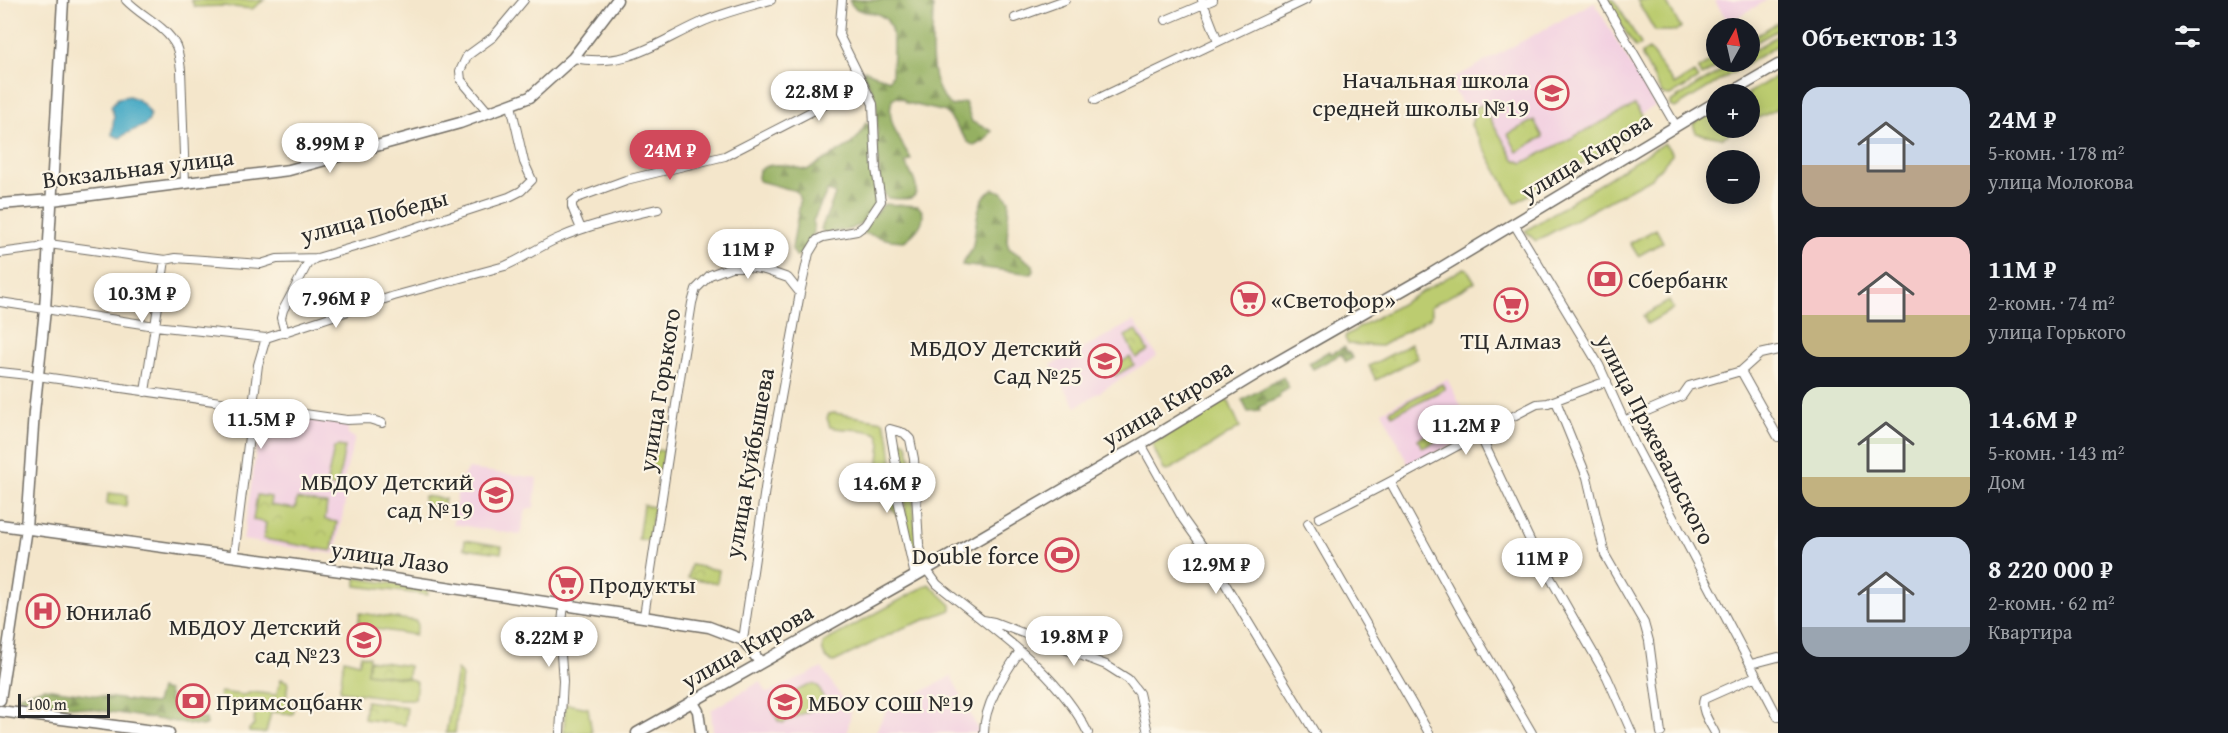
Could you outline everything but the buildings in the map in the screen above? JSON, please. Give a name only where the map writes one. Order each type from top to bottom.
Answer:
[{"type":"main road","points":[[0,700],[26,528],[37,376],[45,310],[63,0]]},
{"type":"main road","name":"Вокзальная улица","points":[[0,204],[52,200],[257,174],[309,165],[460,123],[530,97],[573,58],[617,0]]},
{"type":"main road","points":[[1745,84],[1778,65]]},
{"type":"main road","name":"улица Кирова","points":[[637,733],[915,576],[1141,444],[1706,108]]},
{"type":"main road","name":"улица Лазо","points":[[0,525],[234,556],[644,616],[710,627],[743,640]]},
{"type":"main road","points":[[743,640],[760,662]]},
{"type":"main road","points":[[692,701],[698,711],[701,733]]},
{"type":"main road","points":[[0,711],[169,733]]},
{"type":"street","points":[[126,0],[166,33],[176,46],[181,70],[185,183]]},
{"type":"street","points":[[489,113],[461,80],[460,71],[467,56],[478,46],[493,38],[524,0]]},
{"type":"street","points":[[573,58],[599,62],[631,55],[661,44],[700,23],[771,0]]},
{"type":"street","points":[[581,230],[572,207],[572,202],[577,198],[626,180],[725,156],[863,85],[839,35],[842,0]]},
{"type":"street","points":[[1015,18],[1065,0]]},
{"type":"street","points":[[1166,20],[1203,2],[1213,0]]},
{"type":"street","points":[[1095,100],[1306,0]]},
{"type":"street","points":[[1603,0],[1676,126]]},
{"type":"street","points":[[1203,2],[1218,41]]},
{"type":"street","name":"улица Куйбышева","points":[[743,640],[755,549],[800,293],[809,254],[817,240],[857,231],[865,225],[881,201],[876,169],[873,104],[863,85]]},
{"type":"street","name":"улица Победы","points":[[0,253],[38,248],[49,244],[165,260],[175,258],[261,264],[277,259],[317,258],[509,197],[521,191],[532,180],[524,162],[511,105]]},
{"type":"street","points":[[0,302],[155,326],[266,338],[383,299],[511,263],[558,238],[622,217],[658,209]]},
{"type":"street","name":"улица Пржевальского","points":[[1514,224],[1590,349],[1709,590],[1778,717]]},
{"type":"street","points":[[285,333],[281,318],[283,309],[308,263],[317,258]]},
{"type":"street","points":[[145,392],[165,260]]},
{"type":"street","name":"улица Горького","points":[[644,616],[682,364],[696,289],[710,275],[731,267],[749,267],[788,278],[800,293]]},
{"type":"street","points":[[234,556],[258,365],[266,338]]},
{"type":"street","points":[[1624,421],[1682,396],[1689,386],[1741,371],[1760,354],[1778,350]]},
{"type":"street","points":[[1741,371],[1778,437]]},
{"type":"street","points":[[0,372],[347,420],[369,419],[382,423]]},
{"type":"street","points":[[1319,518],[1391,483],[1537,404],[1556,401],[1607,381]]},
{"type":"street","points":[[1556,401],[1587,477],[1605,555],[1644,623],[1649,641],[1661,733]]},
{"type":"street","points":[[915,576],[898,500],[895,455],[890,429],[904,433],[910,439],[914,459],[919,544],[926,569],[938,584],[1020,651],[1054,684],[1088,733]]},
{"type":"street","points":[[1479,434],[1535,551],[1607,677],[1632,733]]},
{"type":"street","points":[[1141,444],[1183,519],[1203,547],[1315,733]]},
{"type":"street","points":[[1391,483],[1532,733]]},
{"type":"street","points":[[1308,523],[1429,733]]},
{"type":"street","points":[[560,733],[563,681],[560,642],[564,604]]},
{"type":"street","points":[[979,619],[994,622],[1094,660],[1120,673],[1139,693],[1148,733]]},
{"type":"street","points":[[984,733],[985,720],[1005,672],[1020,651]]},
{"type":"street","points":[[1751,664],[1778,657]]},
{"type":"street","points":[[1715,733],[1703,709],[1704,699],[1756,676]]},
{"type":"shaded area","points":[[1714,0],[1767,0],[1736,18],[1726,18]]},
{"type":"shaded area","name":"Начальная школа средней школы №19","points":[[1594,2],[1655,106],[1509,188],[1449,81]]},
{"type":"shaded area","name":"МБДОУ Детский Сад №25","points":[[1134,321],[1157,356],[1076,407],[1051,365]]},
{"type":"shaded area","points":[[1447,379],[1475,433],[1409,466],[1382,411]]},
{"type":"shaded area","points":[[268,413],[348,424],[348,434],[355,438],[340,493],[346,497],[335,554],[243,540],[261,420]]},
{"type":"shaded area","name":"МБДОУ Детский сад №19","points":[[468,469],[537,478],[534,508],[526,510],[520,535],[453,524],[459,481]]},
{"type":"shaded area","name":"МБОУ СОШ №19","points":[[822,668],[851,712],[847,733],[713,733],[711,710],[759,682],[767,693]]},
{"type":"shaded area","points":[[951,676],[980,733],[875,733],[886,711]]},
{"type":"green space","points":[[191,0],[264,0],[252,9],[223,6],[195,7]]},
{"type":"green space","points":[[849,0],[928,0],[933,7],[932,60],[938,87],[943,97],[952,106],[965,102],[972,122],[992,131],[984,141],[974,146],[968,142],[946,112],[907,103],[897,97],[893,98],[890,113],[892,121],[910,157],[911,160],[905,163],[916,187],[915,195],[911,198],[887,198],[883,190],[878,165],[876,100],[864,74],[864,70],[889,80],[892,74],[893,54],[890,27],[884,17],[857,9]]},
{"type":"green space","points":[[1606,0],[1614,0],[1641,44],[1640,46],[1635,47]]},
{"type":"green space","points":[[1637,0],[1665,0],[1681,28],[1676,31],[1655,31]]},
{"type":"green space","points":[[1778,22],[1778,30],[1760,40],[1760,33]]},
{"type":"green space","points":[[1778,35],[1778,45],[1760,56],[1760,46]]},
{"type":"green space","points":[[1649,49],[1674,85],[1694,73],[1698,79],[1670,96],[1663,95],[1642,56],[1642,53]]},
{"type":"green space","points":[[1706,64],[1706,72],[1708,72],[1701,76],[1698,69]]},
{"type":"green space","points":[[1719,72],[1734,72],[1714,84],[1706,84],[1706,89],[1675,108],[1670,106],[1670,102]]},
{"type":"green space","points":[[1778,75],[1778,109],[1760,117],[1760,86]]},
{"type":"green space","points":[[1482,105],[1514,159],[1523,163],[1635,105],[1648,125],[1515,203],[1471,125],[1476,107]]},
{"type":"green space","points":[[1706,116],[1706,135],[1696,133],[1693,124]]},
{"type":"green space","points":[[1534,120],[1543,137],[1517,152],[1508,134]]},
{"type":"green space","points":[[866,122],[870,126],[872,170],[878,200],[858,226],[845,231],[825,233],[821,229],[835,195],[827,191],[813,221],[814,233],[800,255],[796,256],[792,249],[800,202],[799,195],[796,191],[759,181],[759,170],[777,165],[807,170],[850,145],[860,135]]},
{"type":"green space","points":[[1664,143],[1672,155],[1651,178],[1536,241],[1525,231]]},
{"type":"green space","points":[[993,189],[1002,192],[1009,200],[1007,242],[1009,248],[1033,265],[1032,274],[962,265],[972,249],[979,207],[987,193]]},
{"type":"green space","points":[[884,204],[918,206],[922,211],[920,225],[904,241],[890,240],[860,232]]},
{"type":"green space","points":[[1656,229],[1663,242],[1638,256],[1630,243]]},
{"type":"green space","points":[[1464,268],[1475,282],[1430,307],[1431,317],[1381,346],[1348,344],[1346,335]]},
{"type":"green space","points":[[1669,301],[1673,309],[1647,324],[1643,316]]},
{"type":"green space","points":[[1136,330],[1148,351],[1136,358],[1125,336]]},
{"type":"green space","points":[[1411,344],[1418,358],[1376,380],[1369,366]]},
{"type":"green space","points":[[1344,347],[1353,358],[1346,362],[1341,354],[1313,369],[1309,363],[1329,351],[1331,354]]},
{"type":"green space","points":[[1130,357],[1134,365],[1115,376],[1110,368]]},
{"type":"green space","points":[[1283,377],[1289,388],[1279,394],[1280,397],[1259,407],[1260,411],[1248,412],[1242,400]]},
{"type":"green space","points":[[1442,384],[1445,389],[1392,415],[1390,410]]},
{"type":"green space","points":[[1225,400],[1229,402],[1240,427],[1196,455],[1167,471],[1164,470],[1152,444]]},
{"type":"green space","points":[[829,414],[883,421],[889,436],[898,517],[876,485],[881,444],[878,434],[830,427],[827,418]]},
{"type":"green space","points":[[1457,419],[1462,429],[1422,448],[1418,439]]},
{"type":"green space","points":[[899,440],[907,444],[911,460],[916,543],[914,547],[908,536]]},
{"type":"green space","points":[[345,447],[337,488],[326,486],[334,448]]},
{"type":"green space","points":[[658,450],[664,451],[661,470],[649,468],[650,457]]},
{"type":"green space","points":[[108,493],[127,495],[126,506],[107,504]]},
{"type":"green space","points":[[257,495],[271,497],[270,505],[295,509],[297,499],[327,504],[325,520],[337,522],[332,551],[263,539],[266,523],[253,520]]},
{"type":"green space","points":[[424,496],[445,499],[443,508],[423,505]]},
{"type":"green space","points":[[643,505],[654,507],[649,541],[638,539]]},
{"type":"green space","points":[[465,540],[502,546],[501,553],[464,548]]},
{"type":"green space","points":[[691,565],[719,570],[717,583],[688,578]]},
{"type":"green space","points":[[356,578],[427,589],[428,595],[356,586]]},
{"type":"green space","points":[[929,584],[951,605],[951,610],[903,628],[834,662],[826,657],[823,652],[824,642]]},
{"type":"green space","points":[[360,613],[416,621],[418,625],[415,635],[358,625]]},
{"type":"green space","points":[[361,655],[369,657],[367,673],[417,682],[415,699],[397,699],[341,691],[344,659],[359,663]]},
{"type":"green space","points":[[369,660],[409,666],[408,678],[367,673]]},
{"type":"green space","points":[[457,670],[462,675],[455,733],[446,733]]},
{"type":"green space","points":[[281,679],[288,682],[286,700],[292,705],[294,712],[292,714],[271,712],[266,733],[249,732],[254,725],[255,710],[219,702],[220,692],[276,695]]},
{"type":"green space","points":[[812,684],[818,686],[824,699],[822,705],[783,723],[778,721],[771,706],[773,701]]},
{"type":"green space","points":[[44,688],[154,704],[160,689],[168,691],[172,708],[178,714],[206,719],[207,724],[202,726],[18,698],[19,695]]},
{"type":"green space","points":[[366,701],[407,707],[405,725],[364,719]]},
{"type":"green space","points":[[565,705],[588,708],[592,733],[564,733]]},
{"type":"water","points":[[129,96],[146,107],[150,115],[149,120],[144,126],[120,138],[112,135],[114,116],[111,106],[118,98]]},
{"type":"place","name":"Начальная школа средней школы №19","points":[[1552,93]]},
{"type":"place","name":"Сбербанк","points":[[1605,279]]},
{"type":"place","name":"«Светофор»","points":[[1248,299]]},
{"type":"place","name":"ТЦ Алмаз","points":[[1511,305]]},
{"type":"place","name":"МБДОУ Детский Сад №25","points":[[1105,361]]},
{"type":"place","name":"МБДОУ Детский сад №19","points":[[496,495]]},
{"type":"place","name":"Double force","points":[[1062,555]]},
{"type":"place","name":"Продукты","points":[[566,584]]},
{"type":"place","name":"Юнилаб","points":[[43,611]]},
{"type":"place","name":"МБДОУ Детский сад №23","points":[[364,640]]},
{"type":"place","name":"Примсоцбанк","points":[[193,701]]},
{"type":"place","name":"МБОУ СОШ №19","points":[[785,702]]}]
